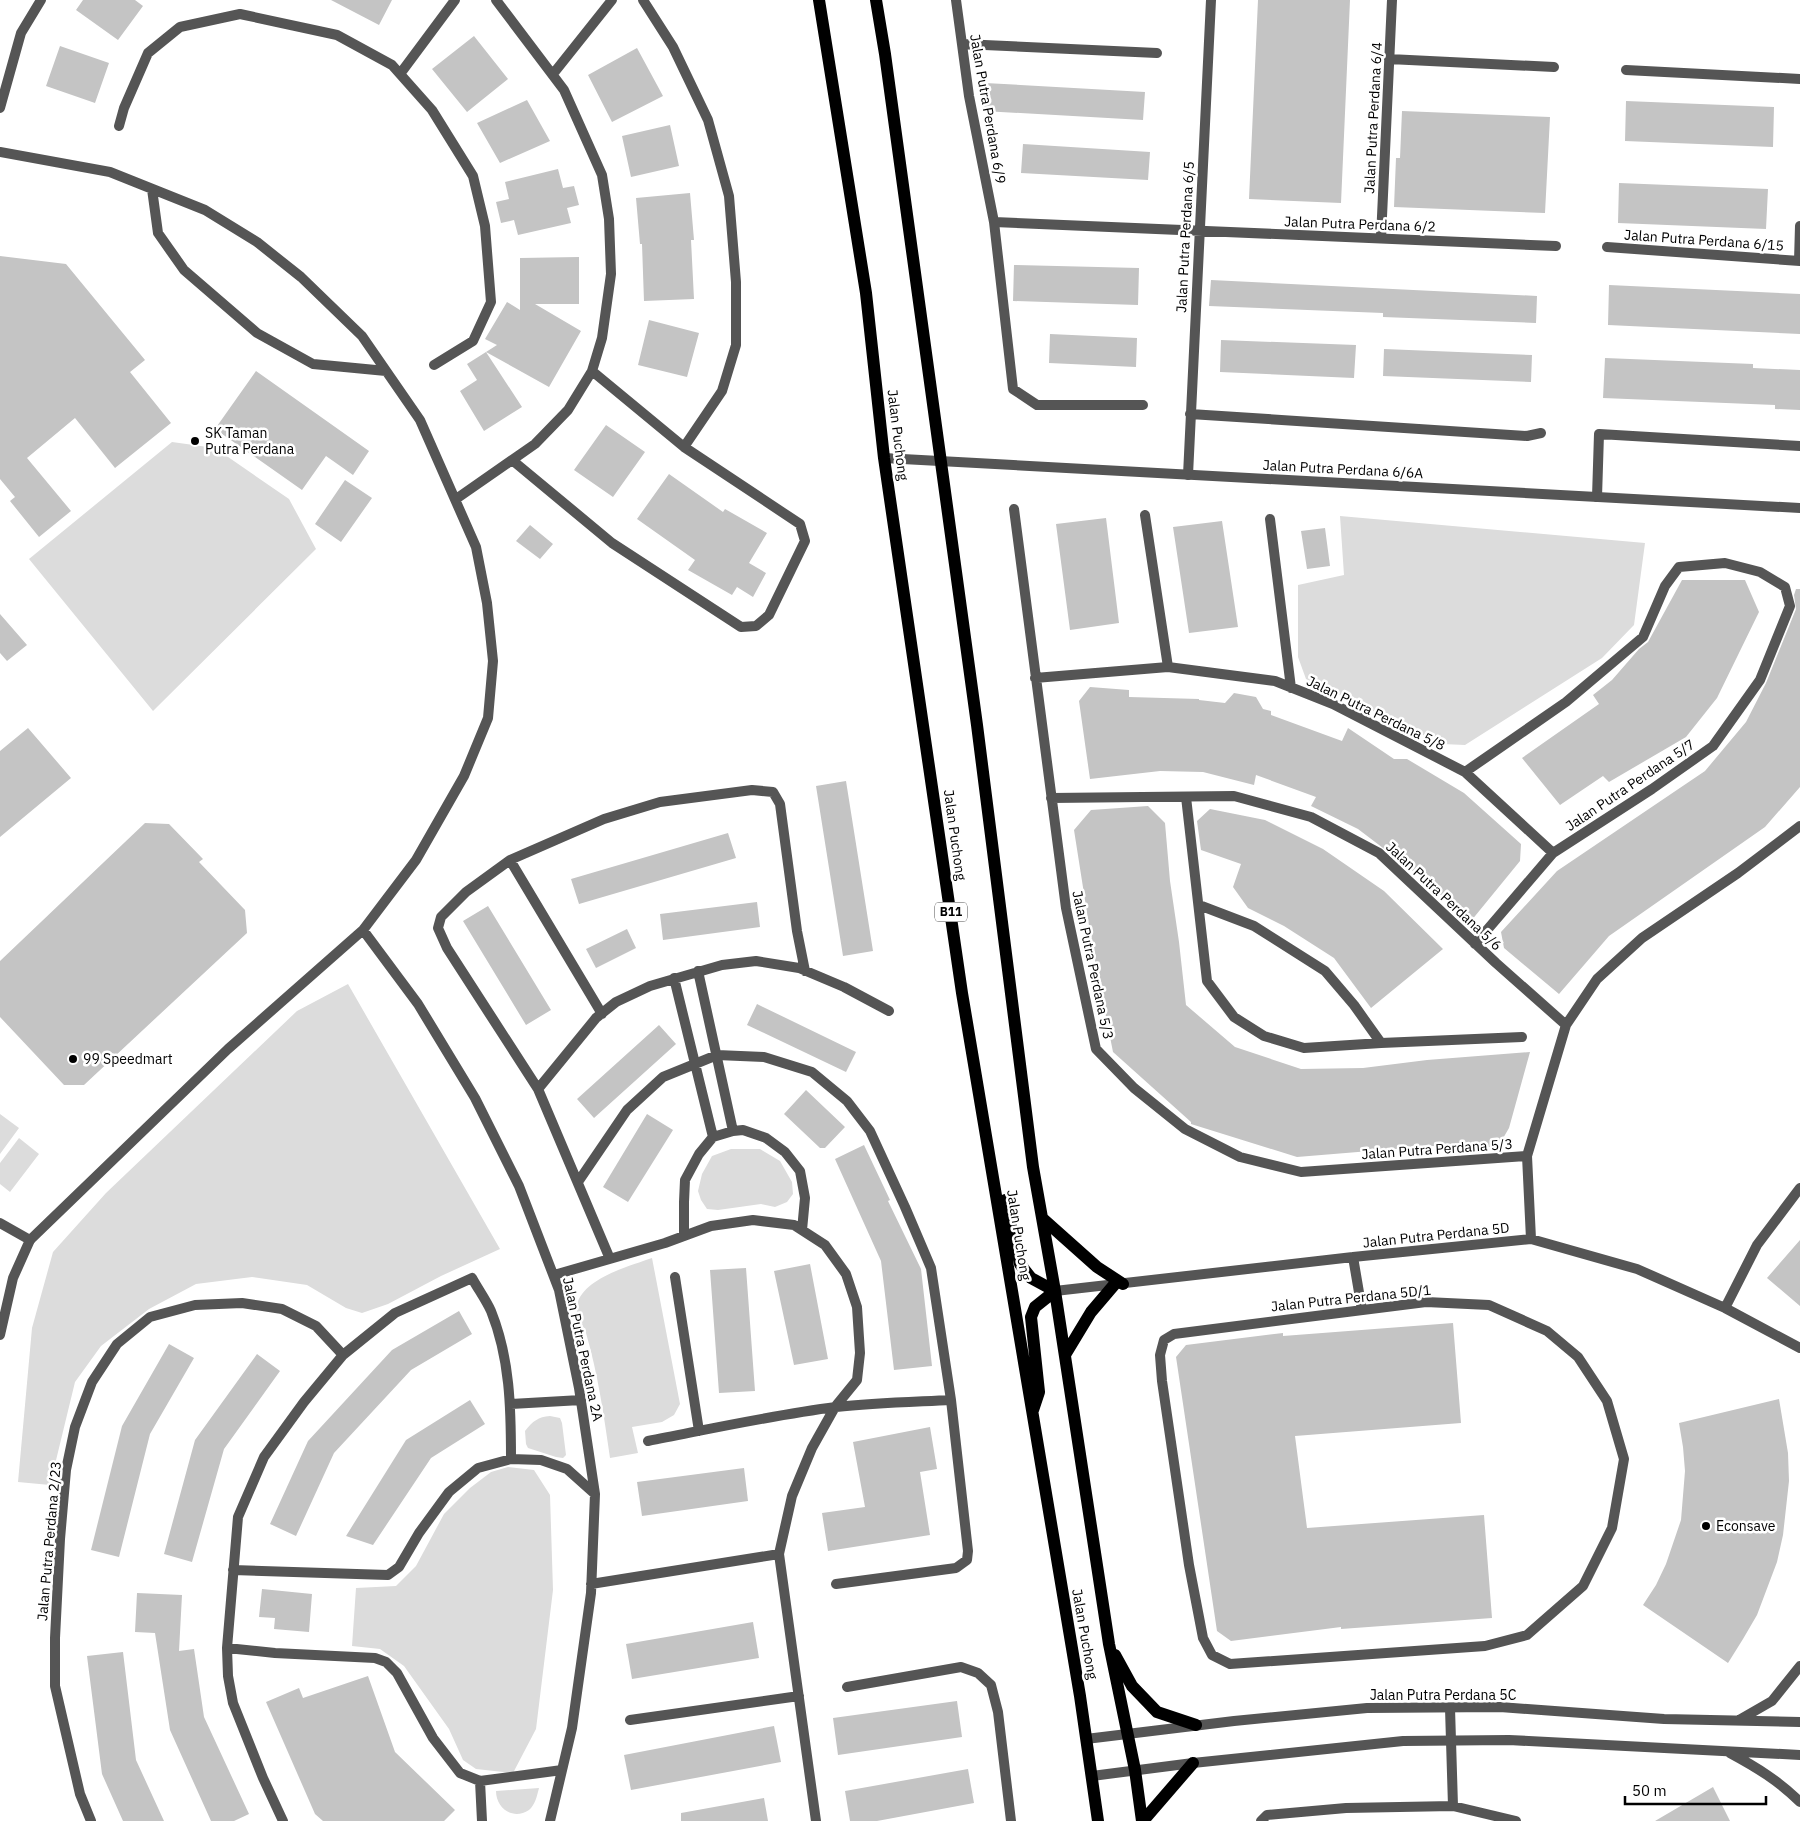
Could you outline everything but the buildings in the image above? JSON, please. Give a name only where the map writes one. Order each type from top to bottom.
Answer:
[{"type":"main road","name":"Jalan Puchong","points":[[819,0],[866,293],[884,458],[962,993],[1098,1821]]},
{"type":"main road","name":"Jalan Puchong","points":[[876,0],[942,461],[1033,1167],[1055,1291],[1109,1644],[1135,1770],[1143,1821]]},
{"type":"main road","points":[[995,1185],[1005,1201],[1020,1264],[1031,1278],[1055,1291],[1035,1307],[1031,1317],[1039,1392],[1032,1412]]},
{"type":"main road","points":[[1042,1218],[1118,1285],[1091,1312],[1065,1355]]},
{"type":"main road","points":[[1109,1644],[1132,1686],[1156,1712],[1196,1725]]},
{"type":"main road","points":[[1143,1821],[1193,1763]]},
{"type":"street","points":[[0,108],[2,94],[21,33],[40,0]]},
{"type":"street","points":[[400,74],[455,0]]},
{"type":"street","points":[[456,499],[535,444],[568,410],[592,371],[602,338],[611,274],[609,219],[602,175],[564,90],[496,0]]},
{"type":"street","points":[[553,74],[612,0]]},
{"type":"street","points":[[643,0],[673,47],[708,120],[729,196],[736,282],[736,345],[722,391],[684,447]]},
{"type":"street","name":"Jalan Putra Perdana 6/9","points":[[956,0],[969,96],[994,222],[1013,389],[1037,405],[1143,406]]},
{"type":"street","name":"Jalan Putra Perdana 6/5","points":[[1188,475],[1211,0]]},
{"type":"street","name":"Jalan Putra Perdana 6/4","points":[[1381,238],[1392,0]]},
{"type":"street","points":[[119,126],[124,108],[148,54],[180,27],[240,14],[337,36],[392,65],[432,110],[473,176],[485,226],[491,302],[473,340],[434,364]]},
{"type":"street","points":[[962,44],[1157,53]]},
{"type":"street","points":[[1389,59],[1554,67]]},
{"type":"street","points":[[1626,70],[1800,79]]},
{"type":"street","points":[[0,152],[110,172],[205,210],[257,242],[301,277],[362,336],[420,420],[476,547],[486,602],[493,661],[488,718],[464,776],[416,860],[363,930],[228,1049],[30,1240],[13,1278],[0,1335]]},
{"type":"street","points":[[152,189],[158,233],[184,270],[257,333],[313,364],[386,371]]},
{"type":"street","name":"Jalan Putra Perdana 6/2","points":[[994,222],[1556,246]]},
{"type":"street","points":[[1799,261],[1800,226]]},
{"type":"street","name":"Jalan Putra Perdana 6/15","points":[[1607,247],[1799,261]]},
{"type":"street","points":[[512,460],[612,543],[741,626],[756,626],[769,616],[805,540],[800,524],[684,447],[592,371]]},
{"type":"street","points":[[1190,414],[1527,436],[1541,433]]},
{"type":"street","points":[[1597,497],[1599,434],[1800,446]]},
{"type":"street","name":"Jalan Putra Perdana 6/6A","points":[[884,458],[1800,508]]},
{"type":"street","name":"Jalan Putra Perdana 5/3","points":[[1014,509],[1050,798],[1066,908],[1096,1049],[1134,1088],[1185,1129],[1240,1157],[1300,1172],[1527,1156]]},
{"type":"street","points":[[1144,515],[1168,667]]},
{"type":"street","points":[[1270,519],[1291,688]]},
{"type":"street","name":"Jalan Putra Perdana 5/7","points":[[1465,772],[1566,702],[1643,637],[1664,586],[1679,567],[1725,563],[1760,572],[1785,588],[1790,606],[1760,680],[1713,746],[1652,789],[1554,853],[1475,944]]},
{"type":"street","name":"Jalan Putra Perdana 5/8","points":[[1035,678],[1168,667],[1275,681],[1333,704],[1465,772],[1554,853]]},
{"type":"street","points":[[610,1259],[538,1089],[447,948],[438,928],[441,917],[466,892],[510,860],[604,819],[660,802],[752,790],[773,792],[780,804],[797,931],[805,971]]},
{"type":"street","name":"Jalan Putra Perdana 5/6","points":[[1050,798],[1234,796],[1311,817],[1379,853],[1475,944],[1566,1025]]},
{"type":"street","points":[[1186,797],[1207,981],[1234,1017],[1264,1036],[1304,1048],[1522,1037]]},
{"type":"street","points":[[1531,1239],[1527,1156],[1566,1025],[1597,979],[1642,938],[1738,873],[1800,826]]},
{"type":"street","points":[[510,860],[602,1014]]},
{"type":"street","points":[[1199,905],[1254,926],[1325,971],[1354,1005],[1381,1043]]},
{"type":"street","name":"Jalan Putra Perdana 2A","points":[[363,930],[418,1004],[475,1098],[519,1186],[559,1290],[581,1400],[595,1494],[591,1584],[572,1728],[550,1821]]},
{"type":"street","points":[[538,1089],[567,1053],[602,1014],[616,1002],[650,986],[722,965],[756,961],[805,971],[844,987],[889,1011]]},
{"type":"street","points":[[698,971],[733,1131]]},
{"type":"street","points":[[674,978],[713,1137]]},
{"type":"street","points":[[578,1182],[627,1110],[663,1077],[717,1055],[764,1057],[812,1072],[847,1101],[870,1131],[931,1268],[951,1400],[968,1550],[967,1560],[956,1568],[836,1584]]},
{"type":"street","points":[[684,1236],[686,1180],[699,1154],[713,1137],[743,1130],[766,1138],[785,1152],[800,1171],[805,1198],[802,1230]]},
{"type":"street","points":[[1725,1308],[1757,1245],[1800,1188]]},
{"type":"street","points":[[554,1275],[684,1236],[710,1226],[753,1220],[794,1225],[825,1245],[846,1274],[857,1307],[860,1353],[857,1380],[835,1407],[812,1448],[792,1496],[779,1554],[816,1821]]},
{"type":"street","points":[[0,1224],[30,1240]]},
{"type":"street","name":"Jalan Putra Perdana 5D","points":[[1055,1291],[1352,1257],[1531,1239],[1637,1269],[1725,1308],[1800,1348]]},
{"type":"street","points":[[1352,1257],[1362,1310]]},
{"type":"street","points":[[675,1277],[700,1431]]},
{"type":"street","points":[[283,1821],[262,1778],[233,1703],[228,1676],[227,1648],[238,1517],[264,1456],[304,1402],[343,1355],[395,1313],[472,1278],[490,1311],[505,1356],[511,1404],[511,1458]]},
{"type":"street","name":"Jalan Putra Perdana 5D/1","points":[[1426,1302],[1489,1305],[1547,1331],[1578,1357],[1607,1401],[1624,1460],[1612,1528],[1582,1586],[1527,1635],[1485,1646],[1230,1664],[1212,1655],[1203,1638],[1189,1565],[1162,1381],[1160,1356],[1164,1340],[1174,1334],[1362,1310],[1426,1302]]},
{"type":"street","name":"Jalan Putra Perdana 2/23","points":[[91,1821],[80,1794],[55,1686],[55,1638],[66,1470],[75,1427],[92,1382],[118,1344],[150,1317],[195,1305],[242,1303],[282,1309],[316,1326],[343,1355]]},
{"type":"street","points":[[511,1404],[581,1400]]},
{"type":"street","points":[[648,1441],[835,1407],[891,1402],[951,1400]]},
{"type":"street","points":[[233,1570],[388,1575],[399,1566],[419,1533],[449,1492],[478,1468],[511,1458],[541,1460],[567,1469],[595,1494]]},
{"type":"street","points":[[591,1584],[779,1554]]},
{"type":"street","points":[[227,1648],[275,1653],[375,1658],[386,1662],[397,1673],[433,1738],[460,1773],[480,1781],[562,1770]]},
{"type":"street","points":[[1738,1720],[1772,1701],[1800,1666]]},
{"type":"street","points":[[847,1687],[961,1668],[978,1673],[991,1685],[994,1694],[998,1712],[1011,1821]]},
{"type":"street","points":[[630,1720],[799,1696]]},
{"type":"street","name":"Jalan Putra Perdana 5C","points":[[1086,1739],[1196,1725],[1367,1708],[1500,1707],[1664,1719],[1800,1722]]},
{"type":"street","points":[[1450,1708],[1453,1806]]},
{"type":"street","points":[[1092,1776],[1193,1763],[1403,1741],[1509,1740],[1800,1755]]},
{"type":"street","points":[[1726,1752],[1759,1768],[1784,1786],[1800,1802]]},
{"type":"street","points":[[480,1781],[482,1821]]},
{"type":"street","points":[[1260,1821],[1268,1815],[1346,1808],[1453,1806],[1516,1821]]},
{"type":"shaded area","points":[[172,442],[215,448],[289,499],[316,549],[153,711],[29,559]]},
{"type":"shaded area","points":[[1340,516],[1645,543],[1634,625],[1602,658],[1465,745],[1442,744],[1306,679],[1298,657],[1298,585],[1344,575]]},
{"type":"shaded area","points":[[348,984],[500,1249],[441,1276],[388,1304],[362,1313],[346,1308],[307,1285],[252,1277],[196,1284],[149,1309],[101,1346],[75,1382],[50,1485],[18,1482],[32,1328],[53,1252],[106,1193],[297,1011]]},
{"type":"shaded area","points":[[0,1114],[19,1128],[0,1154]]},
{"type":"shaded area","points":[[19,1138],[39,1154],[10,1192],[0,1184],[0,1163]]},
{"type":"shaded area","points":[[731,1149],[760,1149],[780,1161],[792,1182],[793,1194],[787,1202],[775,1207],[761,1204],[718,1210],[707,1209],[698,1191],[702,1174],[712,1156]]},
{"type":"shaded area","points":[[652,1258],[680,1404],[674,1415],[662,1422],[632,1427],[638,1453],[610,1458],[594,1364],[586,1333],[577,1313],[577,1305],[588,1287],[598,1280],[620,1269]]},
{"type":"shaded area","points":[[542,1417],[560,1418],[562,1423],[566,1455],[563,1458],[528,1448],[526,1444],[525,1431],[533,1422]]},
{"type":"shaded area","points":[[508,1467],[534,1470],[550,1495],[553,1590],[536,1729],[513,1773],[476,1769],[463,1760],[449,1729],[404,1666],[380,1649],[352,1646],[356,1588],[396,1586],[416,1566],[444,1514],[470,1488],[491,1472]]},
{"type":"shaded area","points":[[539,1788],[533,1806],[523,1813],[517,1814],[507,1811],[502,1807],[496,1791]]},
{"type":"place","name":"SK Taman Putra Perdana","points":[[195,441]]},
{"type":"place","name":"99 Speedmart","points":[[73,1059]]},
{"type":"place","name":"Econsave","points":[[1706,1526]]}]
